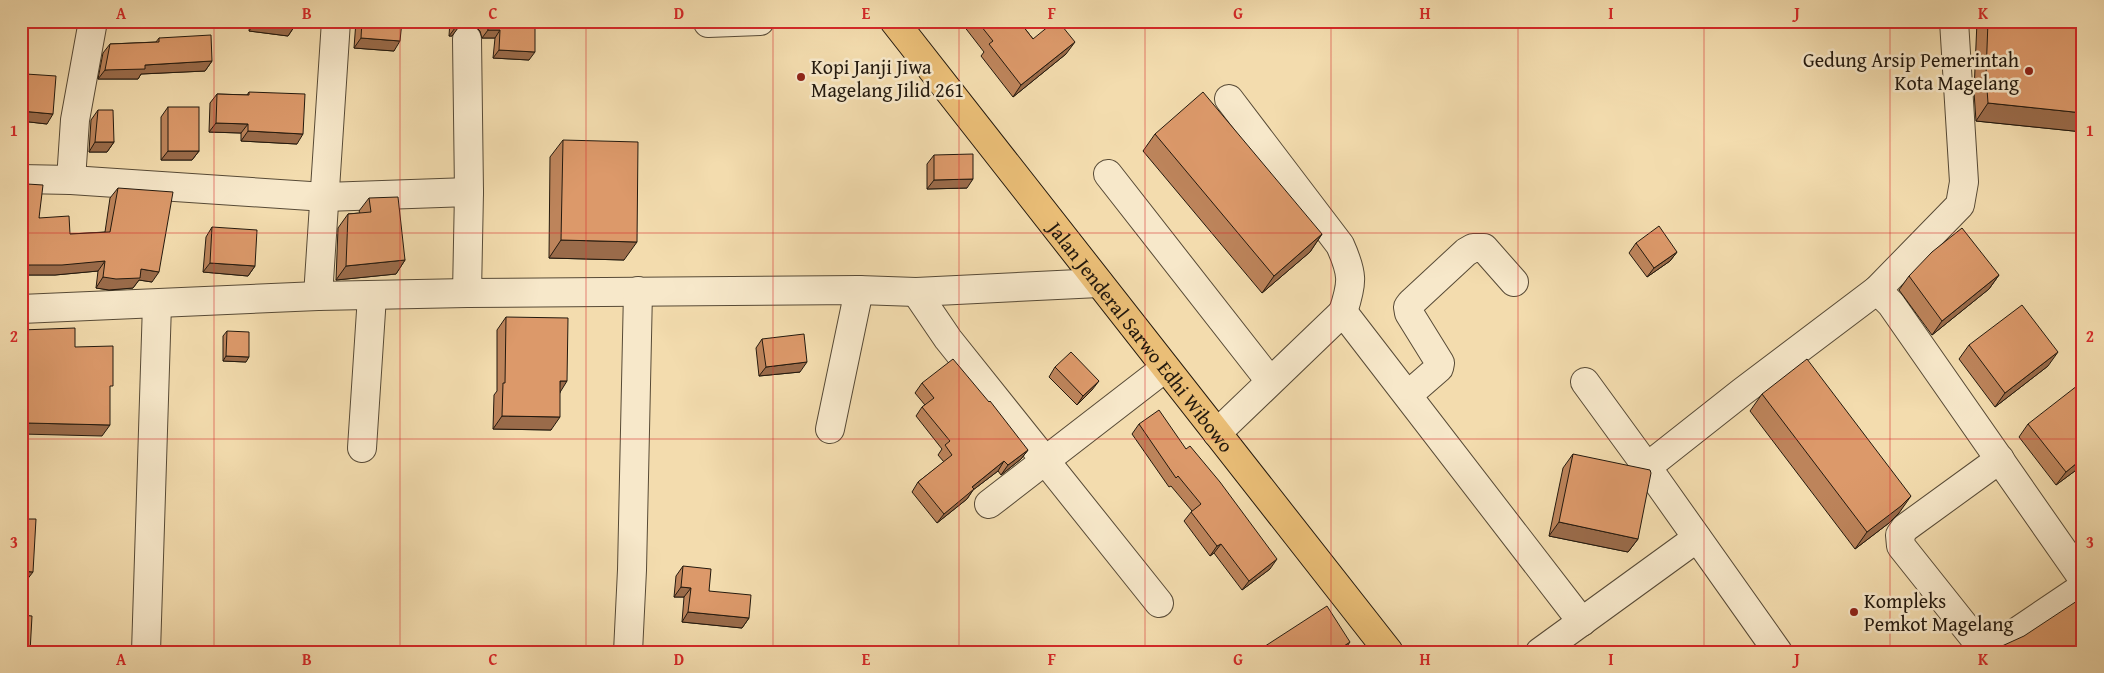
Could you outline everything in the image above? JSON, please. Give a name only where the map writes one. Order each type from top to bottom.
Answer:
[{"type":"main road","name":"Jalan Jenderal Sarwo Edhi Wibowo","points":[[894,21],[1389,652]]},
{"type":"street","points":[[71,180],[75,120],[93,21]]},
{"type":"street","points":[[318,296],[336,21]]},
{"type":"street","points":[[708,23],[760,21]]},
{"type":"street","points":[[1647,467],[1877,290],[1960,205],[1964,182],[1954,21]]},
{"type":"street","points":[[467,39],[469,192],[467,293]]},
{"type":"street","points":[[1217,433],[1343,312],[1351,289],[1347,261],[1340,245],[1229,99]]},
{"type":"street","points":[[1108,174],[1270,381]]},
{"type":"street","points":[[21,179],[71,180],[325,197],[469,192]]},
{"type":"street","points":[[1408,395],[1439,368],[1440,363],[1409,313],[1408,307],[1411,303],[1473,248],[1484,248],[1514,282]]},
{"type":"street","points":[[21,309],[318,296],[638,291],[859,290],[916,292],[1098,283]]},
{"type":"street","points":[[830,428],[859,290]]},
{"type":"street","points":[[1877,290],[1891,304],[2083,579]]},
{"type":"street","points":[[628,652],[632,570],[638,291]]},
{"type":"street","points":[[916,292],[948,339],[1159,603]]},
{"type":"street","points":[[362,448],[372,296]]},
{"type":"street","points":[[146,652],[157,304]]},
{"type":"street","points":[[1343,312],[1582,622]]},
{"type":"street","points":[[989,504],[1165,368]]},
{"type":"street","points":[[1585,382],[1778,652]]},
{"type":"street","points":[[2000,459],[1904,528],[1900,535],[1902,546],[1979,644],[1988,648],[2003,641],[2083,587]]},
{"type":"street","points":[[1540,652],[1697,538]]},
{"type":"building","points":[[270,21],[296,21],[296,24]]},
{"type":"building","points":[[362,21],[402,21],[400,41],[361,38]]},
{"type":"building","points":[[455,21],[461,21],[458,28],[455,28]]},
{"type":"building","points":[[485,21],[535,21],[535,52],[499,50],[500,30],[488,30]]},
{"type":"building","points":[[977,21],[1019,21],[1033,39],[1055,21],[1058,21],[1075,42],[1021,85],[989,44],[993,41]]},
{"type":"building","name":"Gedung Arsip Pemerintah Kota Magelang","points":[[1988,21],[2083,21],[2083,113],[1988,103],[1986,75]]},
{"type":"building","points":[[211,35],[212,61],[145,65],[145,69],[105,70],[110,44],[159,42],[159,38]]},
{"type":"building","points":[[26,74],[56,76],[53,114],[21,111],[21,93],[25,93]]},
{"type":"building","points":[[249,92],[305,94],[303,134],[248,131],[248,124],[216,123],[217,94],[249,95]]},
{"type":"building","points":[[1203,92],[1322,234],[1274,276],[1155,134]]},
{"type":"building","points":[[168,107],[199,107],[199,151],[168,151]]},
{"type":"building","points":[[98,110],[113,110],[114,142],[95,142]]},
{"type":"building","points":[[563,140],[638,142],[637,242],[561,240]]},
{"type":"building","points":[[973,154],[973,179],[934,180],[934,155]]},
{"type":"building","points":[[21,181],[27,184],[43,185],[39,218],[69,216],[70,234],[110,232],[118,188],[173,192],[159,272],[141,269],[140,278],[116,279],[103,277],[105,261],[62,265],[21,265]]},
{"type":"building","points":[[398,197],[405,260],[346,266],[348,214],[371,212],[369,198]]},
{"type":"building","points":[[1659,226],[1677,252],[1654,268],[1636,243]]},
{"type":"building","points":[[212,227],[257,230],[255,266],[210,263]]},
{"type":"building","points":[[1962,228],[1999,275],[1942,321],[1909,276],[1932,252]]},
{"type":"building","points":[[2022,305],[2058,352],[2005,393],[1969,345]]},
{"type":"building","points":[[506,317],[568,318],[567,381],[560,381],[560,417],[502,416],[503,383],[505,383]]},
{"type":"building","points":[[75,328],[75,347],[113,346],[113,386],[110,386],[110,425],[27,423],[25,458],[21,458],[21,330]]},
{"type":"building","points":[[227,331],[249,332],[249,357],[226,356]]},
{"type":"building","points":[[804,334],[807,362],[766,367],[762,339]]},
{"type":"building","points":[[1071,352],[1099,381],[1083,396],[1055,367]]},
{"type":"building","points":[[953,359],[990,401],[1028,450],[1008,465],[1004,461],[972,487],[974,489],[944,514],[918,482],[952,455],[945,445],[950,441],[922,407],[934,398],[922,383]]},
{"type":"building","points":[[1807,359],[1911,496],[1867,532],[1762,394]]},
{"type":"building","points":[[2082,382],[2083,458],[2066,472],[2028,424]]},
{"type":"building","points":[[1159,410],[1186,449],[1190,446],[1220,482],[1277,559],[1249,581],[1221,544],[1217,546],[1191,512],[1201,504],[1178,476],[1176,478],[1139,424]]},
{"type":"building","points":[[1573,454],[1650,470],[1638,539],[1559,522]]},
{"type":"building","points":[[21,519],[36,519],[33,572],[21,571]]},
{"type":"building","points":[[683,566],[711,569],[709,591],[751,595],[749,618],[688,612],[691,588],[681,587]]},
{"type":"building","points":[[2083,597],[2083,652],[1994,652],[2002,646],[2024,636]]},
{"type":"building","points":[[1327,606],[1350,642],[1335,652],[1256,652]]},
{"type":"building","points":[[21,615],[32,616],[30,652],[21,652]]},
{"type":"place","name":"Gedung Arsip Pemerintah Kota Magelang","points":[[2029,71]]},
{"type":"place","name":"Kopi Janji Jiwa Magelang Jilid 261","points":[[801,77]]},
{"type":"place","name":"Kompleks Pemkot Magelang","points":[[1854,612]]}]
